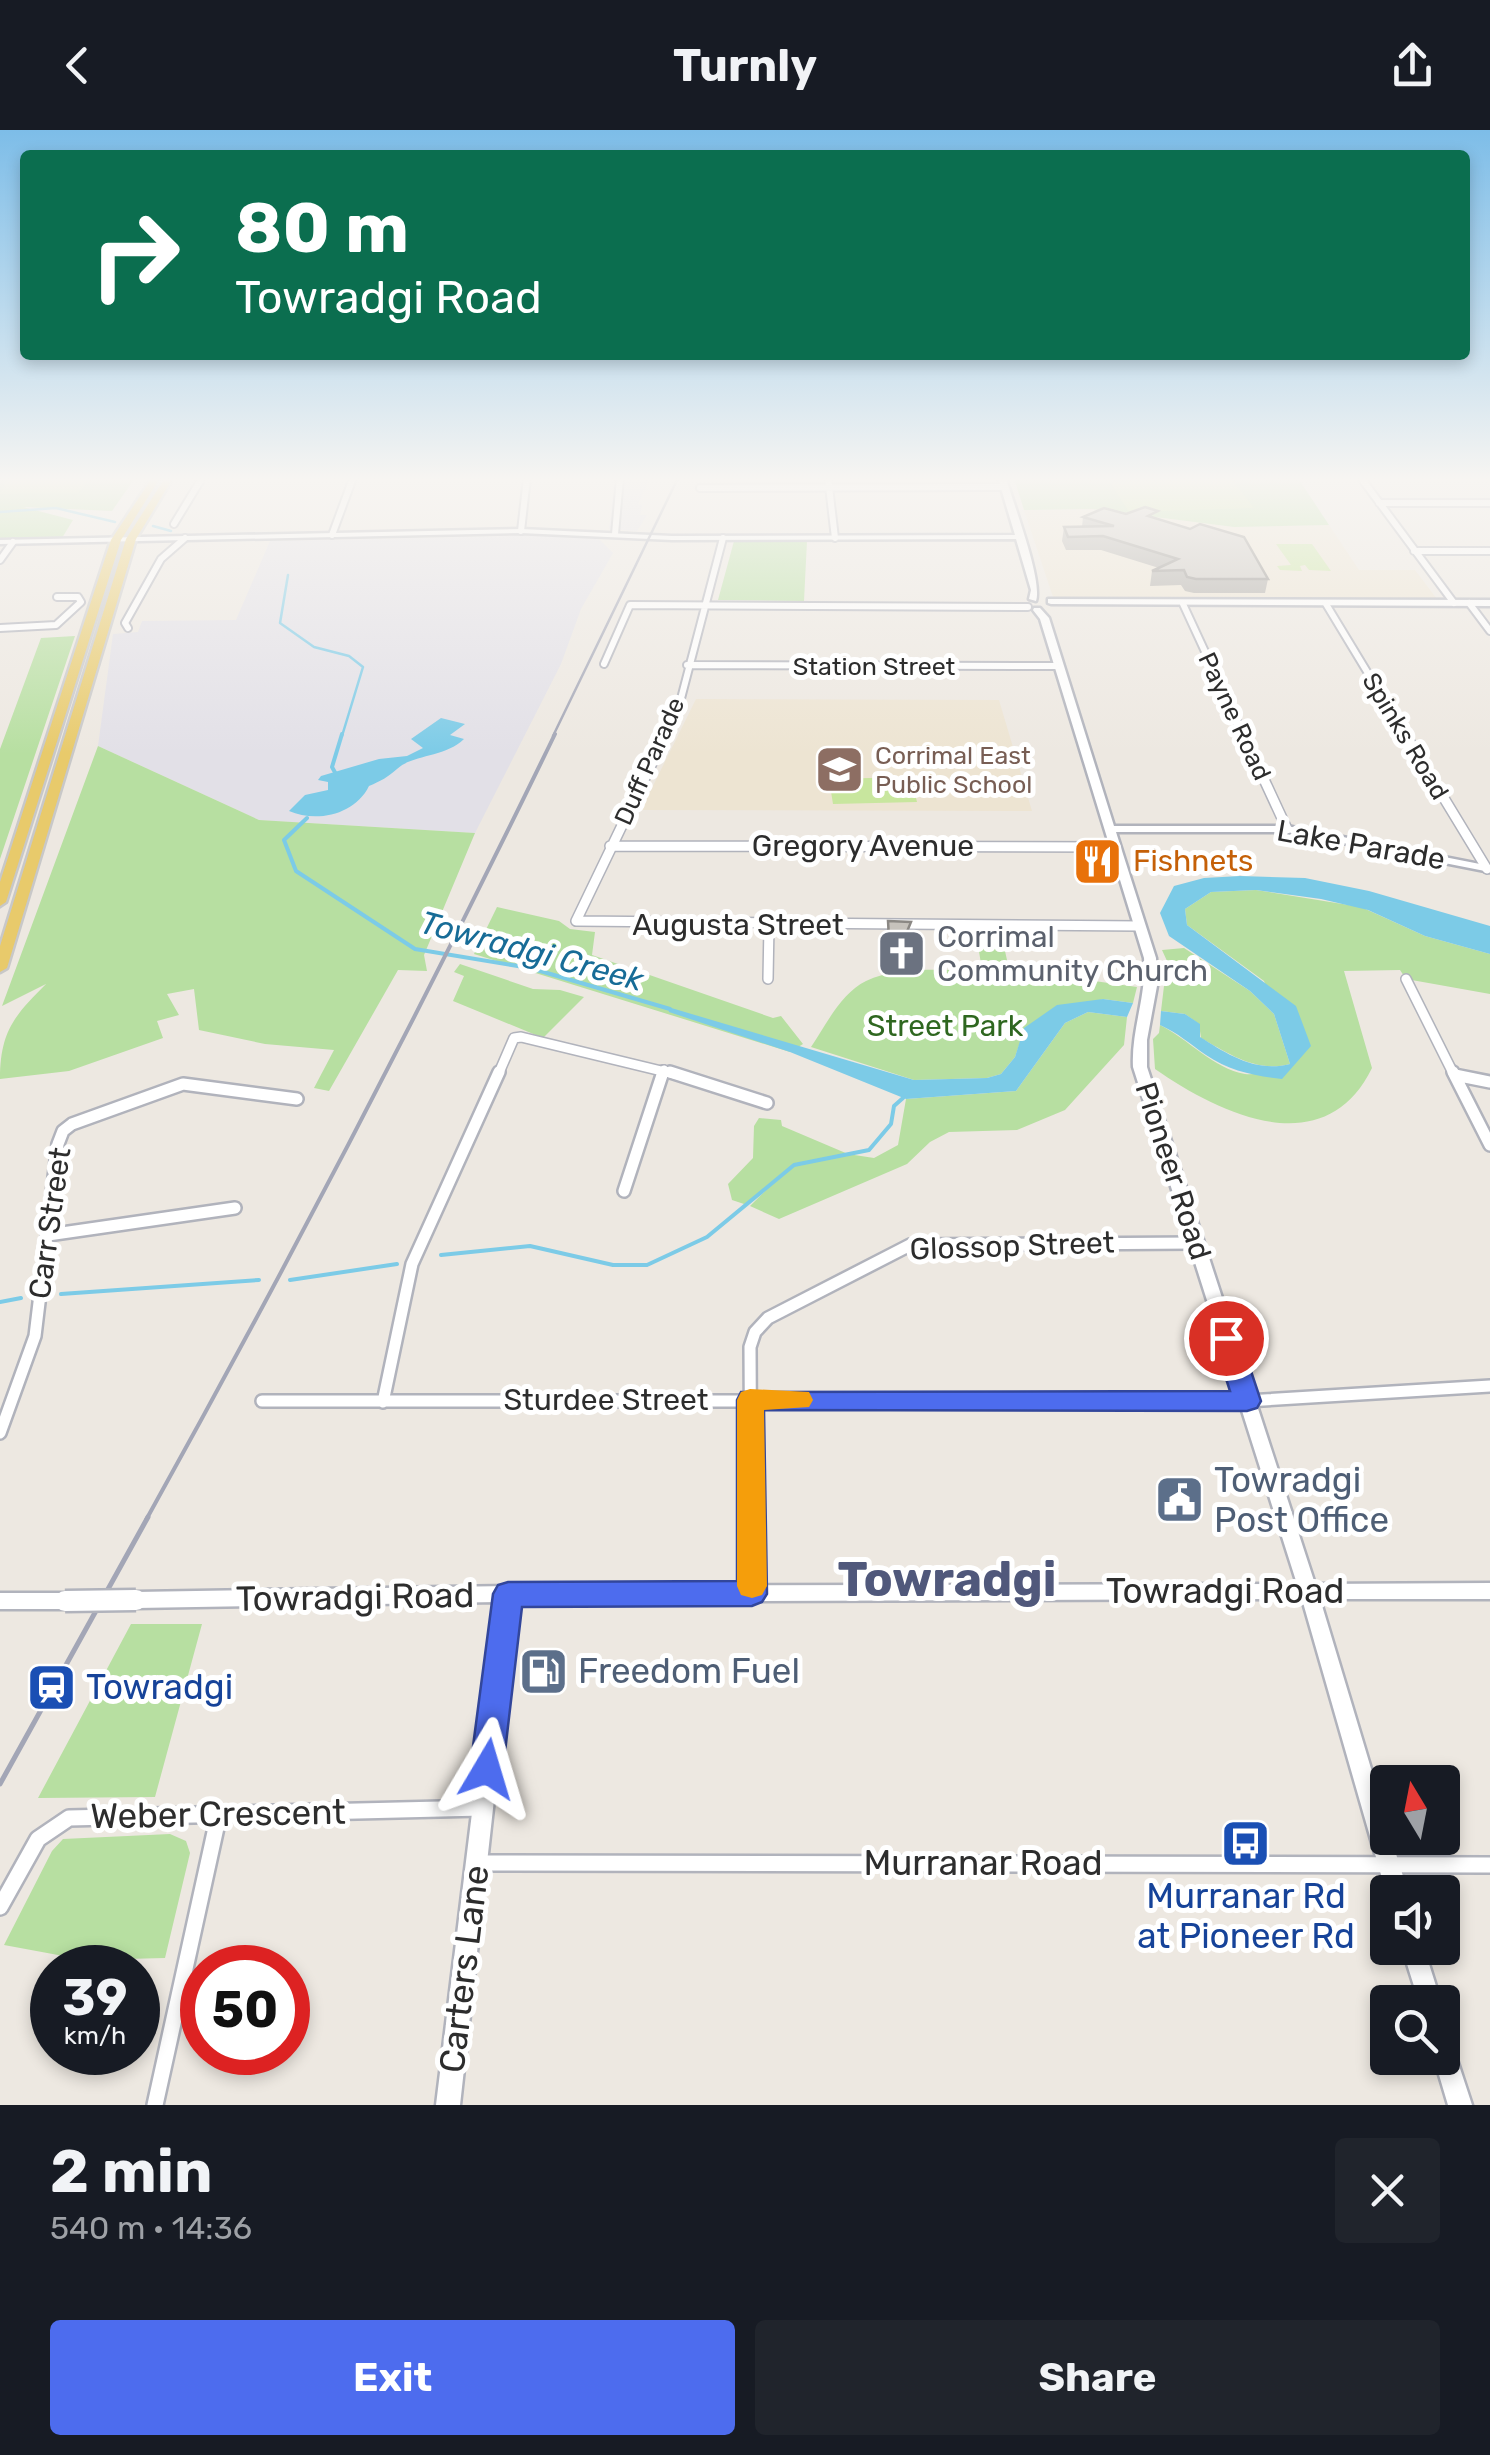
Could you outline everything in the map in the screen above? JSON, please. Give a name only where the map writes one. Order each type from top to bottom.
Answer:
[{"type":"main road","points":[[0,902],[106,570]]},
{"type":"main road","points":[[0,968],[122,570]]},
{"type":"main road","name":"Pioneer Road","points":[[1030,570],[1152,966],[1138,1047],[1140,1067],[1309,1591],[1392,1875]]},
{"type":"main road","points":[[1040,604],[1490,604]]},
{"type":"main road","name":"Lake Parade","points":[[1110,829],[1287,829],[1489,869]]},
{"type":"main road","name":"Towradgi Road","points":[[0,1601],[508,1594],[1490,1591]]},
{"type":"main road","name":"Carters Lane","points":[[448,2105],[508,1594]]},
{"type":"main road","points":[[1451,2075],[1460,2105]]},
{"type":"street","points":[[128,628],[125,622],[155,570]]},
{"type":"street","name":"Duff Parade","points":[[576,922],[576,914],[678,710],[714,570]]},
{"type":"street","points":[[1428,570],[1454,604]]},
{"type":"street","points":[[0,628],[56,627],[68,622],[80,602],[78,596],[57,597]]},
{"type":"street","points":[[604,664],[630,604],[1040,604]]},
{"type":"street","name":"Payne Road","points":[[1183,604],[1287,829]]},
{"type":"street","name":"Spinks Road","points":[[1326,604],[1489,869]]},
{"type":"street","points":[[1469,604],[1490,631]]},
{"type":"street","name":"Station Street","points":[[687,665],[1060,666]]},
{"type":"street","name":"Gregory Avenue","points":[[610,846],[1116,847]]},
{"type":"street","name":"Augusta Street","points":[[576,922],[1140,926]]},
{"type":"street","points":[[768,925],[768,979]]},
{"type":"street","points":[[1406,979],[1490,1144]]},
{"type":"street","points":[[383,1402],[412,1264],[511,1042],[521,1037],[664,1070],[767,1103]]},
{"type":"street","points":[[624,1191],[664,1070]]},
{"type":"street","points":[[1455,1075],[1490,1082]]},
{"type":"street","name":"Carr Street","points":[[0,1434],[32,1349],[58,1139],[72,1124],[183,1084],[297,1099]]},
{"type":"street","points":[[48,1235],[235,1208]]},
{"type":"street","name":"Glossop Street","points":[[752,1594],[750,1347],[761,1324],[899,1248],[935,1242],[1196,1243]]},
{"type":"street","name":"Sturdee Street","points":[[262,1401],[1247,1401],[1490,1386]]},
{"type":"street","name":"Weber Crescent","points":[[0,1906],[38,1839],[70,1818],[482,1808]]},
{"type":"street","points":[[155,2105],[219,1814]]},
{"type":"street","name":"Murranar Road","points":[[477,1862],[1490,1865]]},
{"type":"shaded area","points":[[257,570],[603,570],[581,609],[561,664],[475,833],[259,820],[98,746],[113,634],[138,632],[142,621],[236,620]]},
{"type":"shaded area","points":[[1044,570],[1415,570],[1437,599],[1053,597]]},
{"type":"shaded area","name":"Corrimal East Public School","points":[[696,699],[999,700],[1032,811],[641,810]]},
{"type":"green space","points":[[726,570],[806,570],[804,601],[718,600]]},
{"type":"green space","points":[[75,636],[0,859],[0,749],[41,638]]},
{"type":"green space","points":[[98,746],[259,820],[475,833],[424,955],[427,971],[398,970],[329,1091],[314,1088],[334,1050],[265,1044],[199,1030],[194,989],[167,994],[179,1015],[157,1021],[163,1038],[69,1071],[0,1079],[3,1048],[11,1025],[46,984],[2,1006]]},
{"type":"green space","points":[[911,777],[917,802],[833,804],[829,779]]},
{"type":"green space","points":[[1256,890],[1361,907],[1425,936],[1490,954],[1490,994],[1406,979],[1400,970],[1344,971],[1372,1068],[1352,1097],[1328,1115],[1300,1123],[1271,1122],[1210,1102],[1155,1069],[1153,1039],[1160,1025],[1234,1071],[1256,1074],[1293,1064],[1264,981],[1187,925],[1185,909],[1211,892]]},
{"type":"green space","points":[[497,907],[559,921],[570,929],[595,932],[592,955],[773,1018],[781,1016],[803,1044],[790,1052],[474,954]]},
{"type":"green space","name":"Street Park","points":[[976,933],[1001,933],[1009,969],[1137,987],[1133,1003],[1103,999],[1025,1028],[1015,1057],[1001,1074],[987,1078],[914,1080],[811,1047],[842,1001],[866,981],[908,971],[982,970]]},
{"type":"green space","points":[[1184,948],[1250,991],[1274,1014],[1290,1064],[1266,1066],[1244,1060],[1201,1038],[1199,1024],[1185,1014],[1161,1011],[1167,961],[1162,950]]},
{"type":"green space","points":[[460,964],[533,989],[560,990],[584,997],[543,1038],[453,1001],[464,976],[454,972]]},
{"type":"green space","points":[[1088,1012],[1127,1017],[1124,1045],[1065,1110],[1017,1130],[949,1132],[930,1142],[907,1164],[779,1219],[750,1206],[768,1188],[747,1205],[732,1200],[728,1184],[753,1158],[754,1126],[759,1118],[781,1120],[782,1126],[848,1154],[874,1158],[898,1145],[906,1099],[1016,1091],[1065,1023]]},
{"type":"green space","points":[[131,1624],[202,1624],[155,1797],[38,1798]]},
{"type":"green space","points":[[170,1834],[186,1841],[190,1853],[165,1958],[160,1958],[160,1945],[30,1945],[30,1950],[4,1945],[52,1851],[63,1839]]},
{"type":"water","points":[[441,718],[465,724],[450,735],[464,739],[447,750],[404,764],[369,786],[345,810],[322,816],[289,811],[305,795],[328,790],[328,782],[318,780],[321,776],[379,759],[407,756],[423,748],[411,739]]},
{"type":"water","points":[[1204,878],[1305,878],[1369,891],[1490,926],[1490,954],[1425,936],[1368,910],[1321,899],[1256,890],[1211,892],[1185,909],[1187,925],[1296,1006],[1311,1046],[1282,1079],[1243,1072],[1215,1061],[1160,1025],[1161,1011],[1185,1014],[1200,1024],[1200,1037],[1231,1055],[1265,1066],[1290,1064],[1274,1014],[1250,991],[1169,936],[1160,913],[1174,886]]},
{"type":"water","points":[[1103,999],[1133,1003],[1127,1017],[1088,1012],[1065,1023],[1016,1091],[906,1099],[790,1052],[669,1012],[668,1007],[914,1080],[987,1078],[1001,1074],[1015,1057],[1024,1028],[1057,1005]]},
{"type":"building","points":[[1184,570],[1263,570],[1268,579],[1196,579],[1187,577]]},
{"type":"building","points":[[1092,844],[1105,844],[1107,854],[1095,854]]},
{"type":"building","points":[[888,921],[911,922],[906,934],[916,934],[919,954],[890,954]]},
{"type":"building","points":[[1165,1480],[1195,1480],[1199,1494],[1169,1495]]},
{"type":"waterway","name":"Towradgi Creek","points":[[288,575],[280,623],[314,647],[349,656],[363,667],[342,736]]},
{"type":"waterway","name":"Towradgi Creek","points":[[337,776],[332,767],[342,734]]},
{"type":"waterway","name":"Towradgi Creek","points":[[307,818],[284,840],[296,871],[415,949],[530,968],[670,1009]]},
{"type":"waterway","points":[[441,1255],[530,1246],[613,1265],[647,1265],[707,1237],[794,1165],[869,1150],[891,1124],[894,1106],[903,1098]]},
{"type":"waterway","points":[[290,1280],[397,1264]]},
{"type":"waterway","points":[[61,1294],[259,1280]]},
{"type":"waterway","points":[[0,1302],[21,1298]]},
{"type":"railway","points":[[553,736],[633,570]]},
{"type":"railway","points":[[146,1520],[356,1130],[555,734]]},
{"type":"railway","points":[[0,1784],[148,1517]]},
{"type":"slow traffic","points":[[752,1586],[750,1400],[799,1400]]},
{"type":"place","name":"Corrimal East Public School","points":[[840,769]]},
{"type":"place","name":"Fishnets","points":[[1098,861]]},
{"type":"place","name":"Corrimal Community Church","points":[[902,954]]},
{"type":"place","name":"Towradgi Post Office","points":[[1179,1500]]},
{"type":"place","name":"Freedom Fuel","points":[[543,1671]]},
{"type":"place","name":"Towradgi","points":[[51,1687]]},
{"type":"place","name":"Murranar Rd at Pioneer Rd","points":[[1246,1844]]},
{"type":"district","name":"Towradgi","points":[[947,1579]]},
{"type":"route","points":[[487,1769],[508,1594],[752,1594],[750,1400],[1247,1401],[1226,1338]]}]
